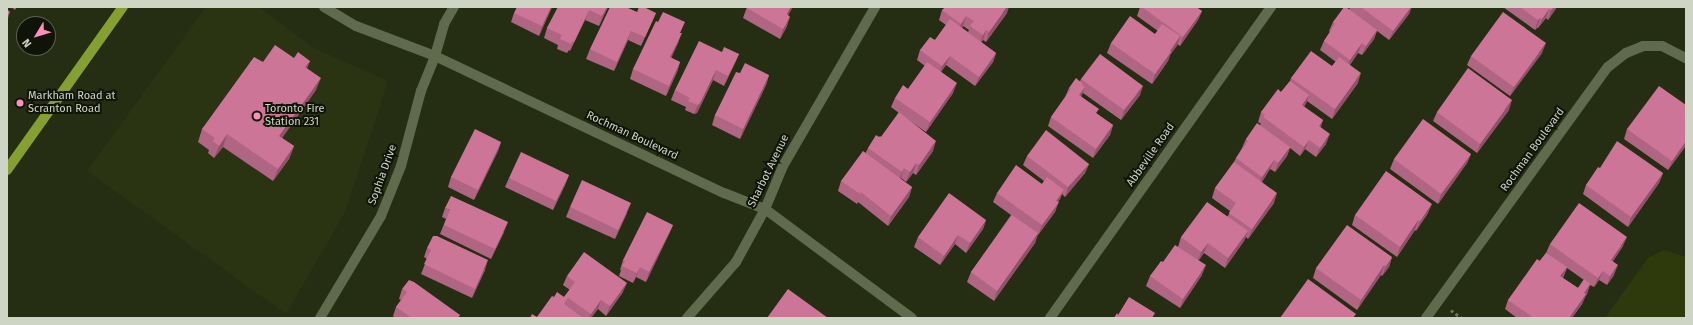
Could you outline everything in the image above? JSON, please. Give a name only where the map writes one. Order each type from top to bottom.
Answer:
[{"type":"main road","points":[[7,169],[123,7]]},
{"type":"street","name":"Rochman Boulevard","points":[[324,7],[356,26],[434,56],[724,193],[765,209],[912,318]]},
{"type":"street","name":"Sophia Drive","points":[[320,318],[381,216],[401,166],[421,91],[444,24],[454,7]]},
{"type":"street","name":"Sharbot Avenue","points":[[687,318],[736,262],[765,209],[783,166],[875,7]]},
{"type":"street","name":"Abbeville Road","points":[[1050,318],[1271,7]]},
{"type":"street","name":"Rochman Boulevard","points":[[1426,318],[1608,67],[1626,53],[1643,46],[1662,46],[1686,58]]},
{"type":"shaded area","points":[[206,7],[259,7],[314,48],[388,81],[345,212],[286,314],[87,171]]},
{"type":"shaded area","points":[[1664,250],[1686,257],[1686,318],[1605,318],[1648,258]]},
{"type":"building","points":[[517,7],[551,7],[542,26],[514,13]]},
{"type":"building","points":[[558,7],[607,7],[602,16],[589,10],[574,42],[572,41],[571,44],[560,39],[562,35],[547,28]]},
{"type":"building","points":[[610,7],[626,7],[637,12],[639,7],[644,7],[656,13],[645,37],[631,31],[617,62],[590,49]]},
{"type":"building","points":[[747,7],[791,7],[787,14],[790,17],[783,29]]},
{"type":"building","points":[[945,7],[1007,7],[989,32],[986,30],[983,35],[970,26],[974,21],[966,16],[961,24],[942,10]]},
{"type":"building","points":[[1142,7],[1196,7],[1202,11],[1183,37]]},
{"type":"building","points":[[1344,7],[1377,30],[1366,46],[1362,43],[1350,60],[1324,41],[1335,24],[1333,22]]},
{"type":"building","points":[[1361,7],[1411,7],[1393,31]]},
{"type":"building","points":[[1520,7],[1554,7],[1551,10],[1549,9],[1542,19],[1540,18],[1538,20]]},
{"type":"building","points":[[7,9],[10,12],[7,17]]},
{"type":"building","points":[[663,12],[685,22],[680,33],[682,33],[670,57],[680,62],[669,86],[633,69],[656,21],[658,22]]},
{"type":"building","points":[[1503,12],[1546,43],[1514,87],[1471,56]]},
{"type":"building","points":[[1130,16],[1155,34],[1162,24],[1180,36],[1170,51],[1171,52],[1155,74],[1111,43]]},
{"type":"building","points":[[950,19],[996,53],[979,77],[950,56],[942,66],[920,50],[930,37],[935,40]]},
{"type":"building","points":[[699,41],[722,52],[724,47],[739,54],[728,76],[716,70],[698,105],[688,101],[690,98],[675,90]]},
{"type":"building","name":"Toronto Fire Station 231","points":[[275,45],[294,58],[298,52],[310,61],[305,67],[321,78],[279,136],[294,146],[278,169],[227,134],[219,146],[213,141],[215,138],[202,129],[254,57],[263,62]]},
{"type":"building","points":[[1311,51],[1332,66],[1339,57],[1361,73],[1335,109],[1291,78]]},
{"type":"building","points":[[1100,54],[1143,86],[1124,110],[1081,79]]},
{"type":"building","points":[[927,62],[957,83],[930,122],[895,98],[903,85],[908,89]]},
{"type":"building","points":[[745,63],[769,75],[743,129],[715,115],[736,72],[740,73]]},
{"type":"building","points":[[1468,68],[1512,100],[1480,144],[1437,112]]},
{"type":"building","points":[[1076,78],[1085,87],[1079,95],[1099,109],[1096,113],[1113,125],[1096,149],[1051,117],[1071,89],[1069,88]]},
{"type":"building","points":[[1290,81],[1309,95],[1302,105],[1323,120],[1319,126],[1330,134],[1320,148],[1309,140],[1304,147],[1263,117],[1265,115],[1261,112],[1278,89],[1281,92]]},
{"type":"building","points":[[1659,86],[1686,105],[1686,141],[1672,161],[1627,129]]},
{"type":"building","points":[[899,112],[936,141],[919,165],[916,163],[910,172],[904,168],[902,172],[868,148],[876,135],[881,137]]},
{"type":"building","points":[[1423,119],[1471,154],[1441,194],[1394,159]]},
{"type":"building","points":[[1257,123],[1290,147],[1278,163],[1274,160],[1262,177],[1236,158],[1248,141],[1246,139]]},
{"type":"building","points":[[475,129],[501,142],[478,190],[451,177]]},
{"type":"building","points":[[1046,130],[1089,164],[1068,187],[1027,156]]},
{"type":"building","points":[[1617,141],[1663,173],[1631,217],[1586,185],[1598,167],[1600,168]]},
{"type":"building","points":[[863,151],[912,187],[891,216],[861,192],[860,194],[841,181]]},
{"type":"building","points":[[521,152],[569,175],[556,201],[509,178]]},
{"type":"building","points":[[1234,162],[1277,193],[1252,229],[1229,213],[1236,203],[1215,188]]},
{"type":"building","points":[[1016,165],[1042,184],[1047,177],[1064,190],[1056,201],[1059,202],[1042,225],[997,193]]},
{"type":"building","points":[[1386,171],[1432,204],[1420,221],[1418,220],[1400,247],[1355,215]]},
{"type":"building","points":[[582,180],[631,203],[618,230],[570,207]]},
{"type":"building","points":[[949,193],[986,220],[970,243],[958,235],[944,256],[918,237]]},
{"type":"building","points":[[451,196],[508,222],[495,249],[444,225],[450,210],[445,208]]},
{"type":"building","points":[[1207,202],[1248,231],[1228,258],[1208,243],[1201,252],[1181,237]]},
{"type":"building","points":[[1579,203],[1627,237],[1611,260],[1618,265],[1610,276],[1603,271],[1598,278],[1550,244]]},
{"type":"building","points":[[647,212],[673,225],[649,272],[640,267],[637,273],[622,266],[625,261],[623,260]]},
{"type":"building","points":[[1012,215],[1038,233],[997,291],[971,272]]},
{"type":"building","points":[[1347,225],[1392,257],[1386,266],[1384,265],[1361,300],[1316,268]]},
{"type":"building","points":[[433,236],[437,236],[488,260],[475,289],[424,264],[431,250],[427,248]]},
{"type":"building","points":[[1175,245],[1206,265],[1183,299],[1150,276],[1161,261],[1163,262]]},
{"type":"building","points":[[584,252],[627,283],[610,306],[601,300],[591,314],[568,298],[564,304],[583,318],[530,318],[532,314],[537,317],[552,296],[554,297],[557,292],[564,297],[575,282],[567,276]]},
{"type":"building","points":[[1546,253],[1567,267],[1560,276],[1578,288],[1584,279],[1590,284],[1584,293],[1586,294],[1569,318],[1534,318],[1508,300],[1537,259],[1540,261]]},
{"type":"building","points":[[1308,279],[1356,314],[1353,318],[1280,318]]},
{"type":"building","points":[[409,280],[460,315],[457,318],[412,318],[396,307],[407,292],[402,289]]},
{"type":"building","points":[[788,289],[828,318],[767,318]]},
{"type":"building","points":[[1129,297],[1155,313],[1152,318],[1114,318],[1117,313],[1118,315]]},
{"type":"place","name":"Markham Road at Scranton Road","points":[[20,103]]},
{"type":"place","name":"Toronto Fire Station 231","points":[[257,116]]}]
